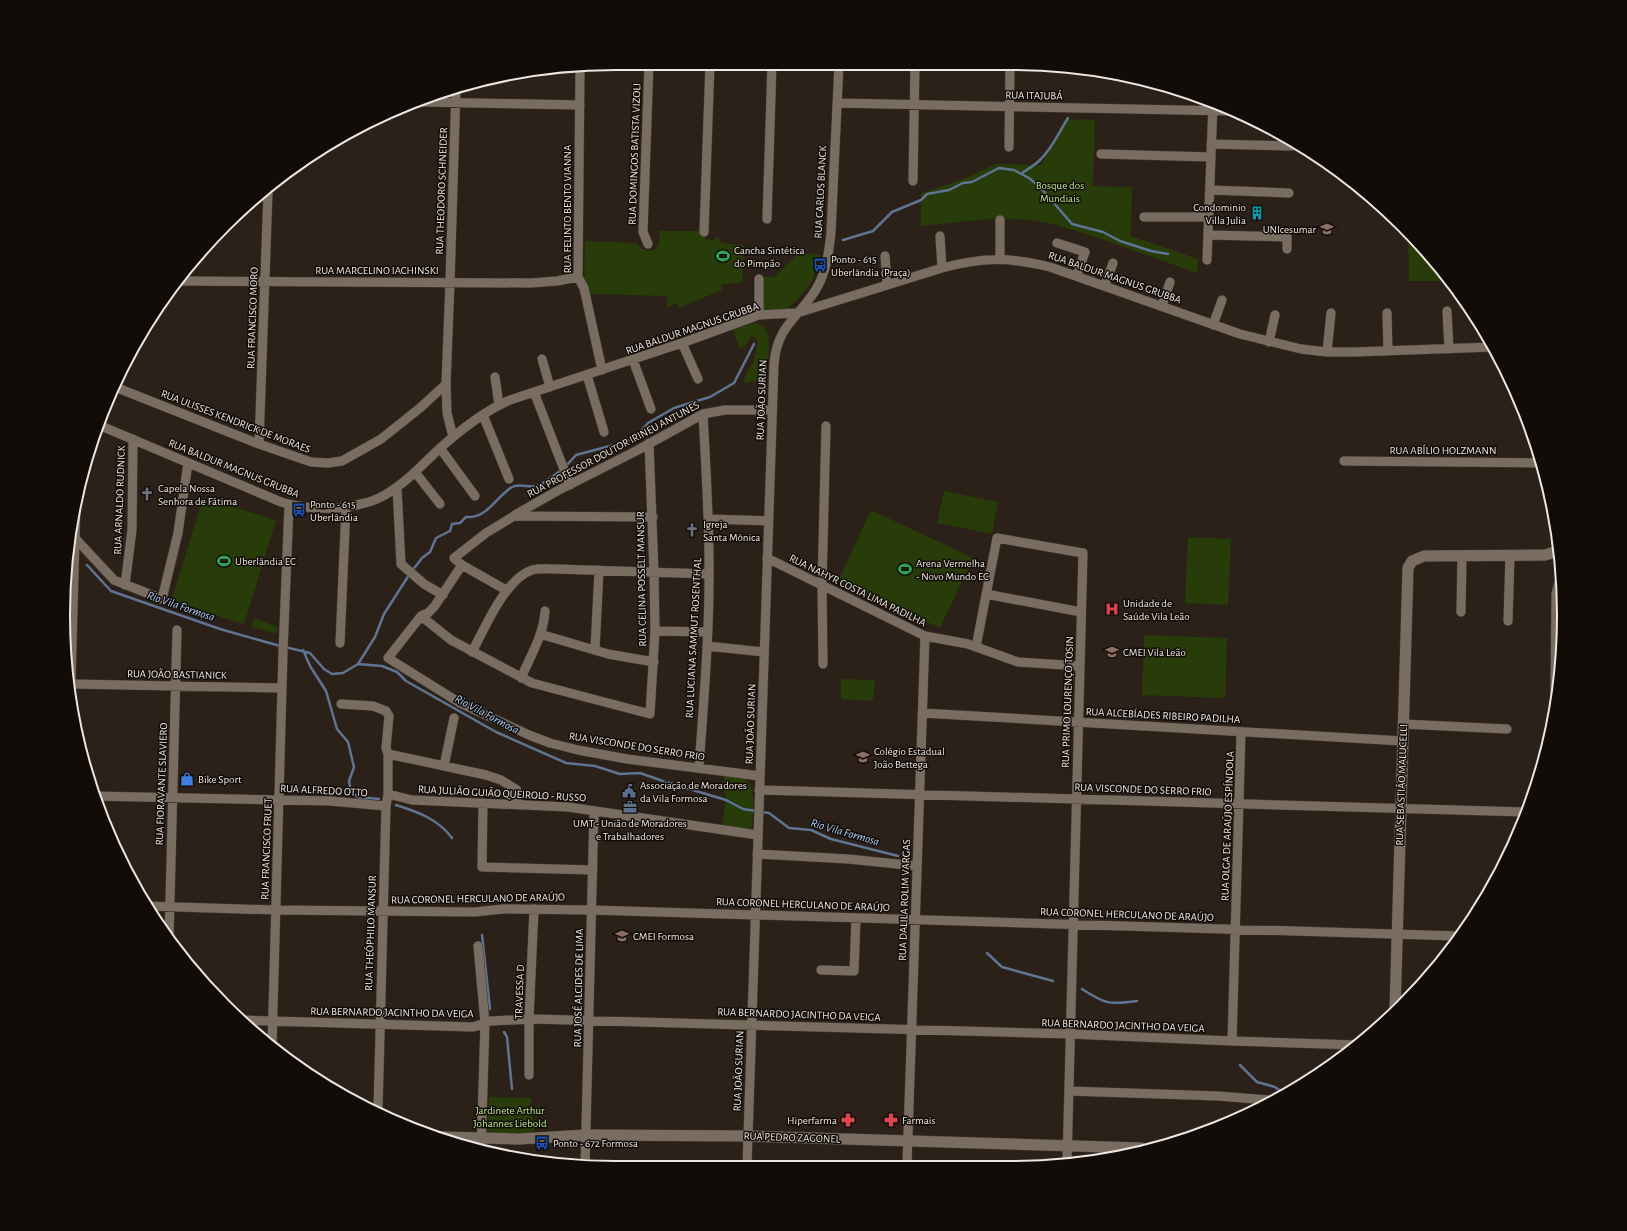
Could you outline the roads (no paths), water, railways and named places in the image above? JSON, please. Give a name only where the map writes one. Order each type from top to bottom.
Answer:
[{"type":"street","name":"RUA DOMINGOS BATISTA VIZOLI","points":[[648,244],[643,232],[649,70]]},
{"type":"street","points":[[704,232],[710,70]]},
{"type":"street","points":[[767,219],[772,70]]},
{"type":"street","name":"RUA CARLOS BLANCK","points":[[797,313],[815,290],[828,258],[831,232],[839,70]]},
{"type":"street","points":[[914,180],[915,70]]},
{"type":"street","points":[[1009,147],[1010,70]]},
{"type":"street","name":"RUA FELINTO BENTO VIANNA","points":[[580,71],[578,277],[584,288],[602,370]]},
{"type":"street","name":"RUA THEODORO SCHNEIDER","points":[[453,437],[447,413],[446,384],[456,94]]},
{"type":"street","points":[[432,102],[580,105]]},
{"type":"street","name":"RUA ITAJUBÁ","points":[[837,103],[1207,107]]},
{"type":"street","points":[[1207,260],[1213,109]]},
{"type":"street","points":[[1212,144],[1289,146]]},
{"type":"street","points":[[1101,154],[1211,157]]},
{"type":"street","points":[[1210,190],[1289,193]]},
{"type":"street","name":"RUA FRANCISCO MORO","points":[[259,444],[268,195]]},
{"type":"street","points":[[1144,217],[1209,217]]},
{"type":"street","points":[[1000,220],[1000,259]]},
{"type":"street","points":[[1208,235],[1288,237],[1287,249]]},
{"type":"street","points":[[940,236],[942,268]]},
{"type":"street","points":[[1057,243],[1085,252],[1077,275]]},
{"type":"street","points":[[885,256],[887,284]]},
{"type":"street","name":"RUA BALDUR MAGNUS GRUBBA","points":[[104,427],[290,505],[312,509],[346,507],[372,501],[397,488],[453,437],[499,405],[534,392],[682,344],[760,315],[797,313],[887,284],[975,260],[1000,259],[1030,262],[1077,275],[1213,325],[1269,342],[1301,349],[1327,352],[1486,347]]},
{"type":"street","points":[[1105,285],[1112,263]]},
{"type":"street","name":"RUA MARCELINO IACHINSKI","points":[[185,281],[538,282],[578,277]]},
{"type":"street","points":[[759,279],[760,315]]},
{"type":"street","points":[[1162,306],[1170,282]]},
{"type":"street","points":[[1213,325],[1222,300]]},
{"type":"street","points":[[1447,311],[1448,349]]},
{"type":"street","name":"RUA JOÃO SURIAN","points":[[747,1161],[768,521],[775,353],[782,333],[797,313]]},
{"type":"street","points":[[1327,352],[1331,313]]},
{"type":"street","points":[[1387,313],[1388,351]]},
{"type":"street","points":[[1269,342],[1275,315]]},
{"type":"street","points":[[682,344],[698,379]]},
{"type":"street","points":[[542,359],[550,387]]},
{"type":"street","points":[[633,360],[652,409]]},
{"type":"street","points":[[587,375],[604,432]]},
{"type":"street","points":[[495,376],[499,405]]},
{"type":"street","name":"RUA ULISSES KENDRICK DE MORAES","points":[[120,389],[259,444],[311,462],[328,463],[342,461],[381,439],[420,408],[446,384]]},
{"type":"street","points":[[534,392],[570,485]]},
{"type":"street","name":"RUA PROFESSOR DOUTOR IRINEU ANTUNES","points":[[462,565],[454,558],[486,533],[570,485],[703,414],[725,410],[772,410]]},
{"type":"street","name":"RUA LUCIANA SAMMUT ROSENTHAL","points":[[699,768],[708,632],[709,574],[709,519],[703,414]]},
{"type":"street","points":[[483,415],[509,479]]},
{"type":"street","points":[[823,664],[822,585],[826,426]]},
{"type":"street","name":"RUA ARNALDO RUDNICK","points":[[125,585],[132,530],[133,439]]},
{"type":"street","name":"RUA CELINA POSSELT MANSUR","points":[[521,678],[546,687],[650,714],[655,631],[653,517],[649,443]]},
{"type":"street","points":[[440,448],[475,496]]},
{"type":"street","name":"RUA ABÍLIO HOLZMANN","points":[[1344,462],[1535,463]]},
{"type":"street","points":[[76,539],[114,580],[162,599],[178,533],[188,463]]},
{"type":"street","points":[[414,472],[440,504]]},
{"type":"street","points":[[397,488],[407,570],[424,584],[443,595]]},
{"type":"street","name":"RUA FRANCISCO FRUET","points":[[272,1039],[283,648],[290,505]]},
{"type":"street","points":[[340,643],[346,507]]},
{"type":"street","points":[[514,516],[653,517]]},
{"type":"street","points":[[709,519],[768,521]]},
{"type":"street","name":"RUA PRIMO LOURENÇO TOSIN","points":[[986,594],[997,538],[1083,553],[1067,1158]]},
{"type":"street","points":[[1461,612],[1462,556],[1546,555],[1553,553]]},
{"type":"street","points":[[1508,621],[1510,555]]},
{"type":"street","name":"RUA SEBASTIÃO MALUCELLI","points":[[1395,1003],[1407,573],[1409,564],[1412,561],[1424,556],[1462,556]]},
{"type":"street","name":"RUA NAHYR COSTA LIMA PADILHA","points":[[767,558],[925,636],[976,647],[1018,662],[1080,666]]},
{"type":"street","points":[[506,590],[462,565],[432,610],[421,616],[442,634],[521,678],[540,634],[544,622],[545,611]]},
{"type":"street","points":[[472,652],[506,590],[519,577],[532,570],[599,570],[709,574]]},
{"type":"street","points":[[595,650],[599,570]]},
{"type":"street","points":[[70,633],[71,582]]},
{"type":"street","points":[[1556,593],[1556,636]]},
{"type":"street","points":[[976,647],[986,594],[1081,612]]},
{"type":"street","name":"RUA VISCONDE DO SERRO FRIO","points":[[421,616],[388,658],[460,703],[537,739],[563,747],[594,753],[760,776]]},
{"type":"street","name":"RUA FIORAVANTE SLAVIERO","points":[[169,929],[178,630]]},
{"type":"street","points":[[655,631],[708,632]]},
{"type":"street","points":[[540,634],[595,650],[654,662]]},
{"type":"street","name":"RUA DALILA ROLIM VARGAS","points":[[906,1161],[925,636]]},
{"type":"street","points":[[707,646],[764,652]]},
{"type":"street","name":"RUA JOÃO BASTIANICK","points":[[75,684],[282,688]]},
{"type":"street","name":"RUA THEÓPHILO MANSUR","points":[[341,704],[373,706],[386,711],[389,716],[386,748],[388,754],[387,800],[378,1107]]},
{"type":"street","name":"RUA ALCEBÍADES RIBEIRO PADILHA","points":[[922,713],[1402,741]]},
{"type":"street","points":[[444,766],[454,718]]},
{"type":"street","points":[[1403,724],[1507,729]]},
{"type":"street","name":"RUA OLGA DE ARAÚJO ESPÍNDOLA","points":[[1232,1041],[1242,732]]},
{"type":"street","points":[[388,754],[494,777],[508,783],[517,790],[519,805]]},
{"type":"street","name":"RUA VISCONDE DO SERRO FRIO","points":[[759,790],[1520,812]]},
{"type":"street","name":"RUA ALFREDO OTTO","points":[[101,796],[330,801],[387,800]]},
{"type":"street","name":"RUA JULIÃO GUIÃO QUEIROLO - RUSSO","points":[[387,800],[568,807],[758,835]]},
{"type":"street","points":[[483,803],[482,867],[593,870]]},
{"type":"street","name":"RUA JOSÉ ALCIDES DE LIMA","points":[[585,1160],[594,811]]},
{"type":"street","points":[[757,854],[848,858],[917,866]]},
{"type":"street","name":"RUA CORONEL HERCULANO DE ARAÚJO","points":[[154,906],[276,910],[475,912],[534,909],[592,910],[1453,936]]},
{"type":"street","name":"TRAVESSA D","points":[[529,1075],[529,1019],[534,909]]},
{"type":"street","points":[[821,970],[854,971],[856,918]]},
{"type":"street","points":[[478,946],[485,1024],[481,1144]]},
{"type":"street","name":"RUA BERNARDO JACINTHO DA VEIGA","points":[[250,1020],[473,1027],[491,1021],[529,1019],[911,1029],[1348,1045]]},
{"type":"street","points":[[1069,1091],[1218,1096],[1263,1100]]},
{"type":"street","name":"RUA PEDRO ZAGONEL","points":[[458,1137],[534,1139],[586,1135],[748,1136],[1131,1148]]},
{"type":"waterway","points":[[1022,173],[1036,164],[1044,156],[1052,146],[1068,118]]},
{"type":"waterway","points":[[843,240],[873,231],[892,212],[921,200],[927,194],[949,190],[963,183],[972,182],[999,168],[1014,170],[1029,178],[1041,188],[1072,224],[1103,232],[1120,241],[1151,251],[1168,254]]},
{"type":"waterway","points":[[565,467],[576,455],[635,438],[648,423],[674,408],[710,397],[734,383],[754,344]]},
{"type":"waterway","points":[[412,571],[422,558],[430,552],[436,538],[450,531],[452,524],[460,523],[466,517],[480,515],[512,487],[518,485],[537,486],[547,481],[561,470]]},
{"type":"waterway","name":"Rio Vila Formosa","points":[[87,565],[111,591],[220,629],[280,646]]},
{"type":"waterway","points":[[358,664],[375,637],[384,614],[409,575]]},
{"type":"waterway","name":"Rio Vila Formosa","points":[[285,647],[310,653],[324,669],[332,674],[343,673],[358,664],[382,666],[397,672],[406,681],[496,732],[566,763],[595,766],[620,774],[640,773],[726,800],[743,809],[769,813],[789,828],[811,830],[831,839],[898,856]]},
{"type":"waterway","points":[[303,650],[310,666],[326,691],[337,729],[348,742],[354,767],[349,781],[351,792],[362,800],[369,798],[379,799]]},
{"type":"waterway","points":[[396,805],[412,810],[434,821],[452,838]]},
{"type":"waterway","points":[[482,935],[490,1009]]},
{"type":"waterway","name":"Rio Vila Formosa","points":[[987,953],[1002,967],[1053,981]]},
{"type":"waterway","name":"Rio Vila Formosa","points":[[1082,989],[1096,998],[1108,1002],[1120,1003],[1137,1001]]},
{"type":"waterway","points":[[504,1032],[507,1037],[512,1089]]},
{"type":"waterway","name":"Rio Vila Formosa","points":[[1240,1065],[1257,1082],[1275,1087],[1280,1090]]},
{"type":"place","name":"Condominio Villa Julia","points":[[1257,213]]},
{"type":"place","name":"UNIcesumar","points":[[1327,229]]},
{"type":"place","name":"Cancha Sintética do Pimpão","points":[[723,256]]},
{"type":"place","name":"Ponto - 615 Uberlândia (Praça)","points":[[820,265]]},
{"type":"place","name":"Capela Nossa Senhora de Fátima","points":[[147,494]]},
{"type":"place","name":"Ponto - 615 Uberlândia","points":[[299,510]]},
{"type":"place","name":"Igreja Santa Mônica","points":[[692,530]]},
{"type":"place","name":"Uberlândia EC","points":[[224,561]]},
{"type":"place","name":"Arena Vermelha - Novo Mundo EC","points":[[905,569]]},
{"type":"place","name":"Unidade de Saúde Vila Leão","points":[[1112,609]]},
{"type":"place","name":"CMEI Vila Leão","points":[[1112,652]]},
{"type":"place","name":"Colégio Estadual João Bettega","points":[[863,757]]},
{"type":"place","name":"Bike Sport","points":[[187,779]]},
{"type":"place","name":"Associação de Moradores da Vila Formosa","points":[[629,791]]},
{"type":"place","name":"UMT - União de Moradores e Trabalhadores","points":[[630,807]]},
{"type":"place","name":"CMEI Formosa","points":[[622,936]]},
{"type":"place","name":"Hiperfarma","points":[[848,1120]]},
{"type":"place","name":"Farmais","points":[[891,1120]]},
{"type":"place","name":"Ponto - 672 Formosa","points":[[542,1143]]},
{"type":"park label","name":"Bosque dos Mundiais","points":[[1060,191]]},
{"type":"park label","name":"Jardinete Arthur Johannes Liebold","points":[[510,1116]]}]
